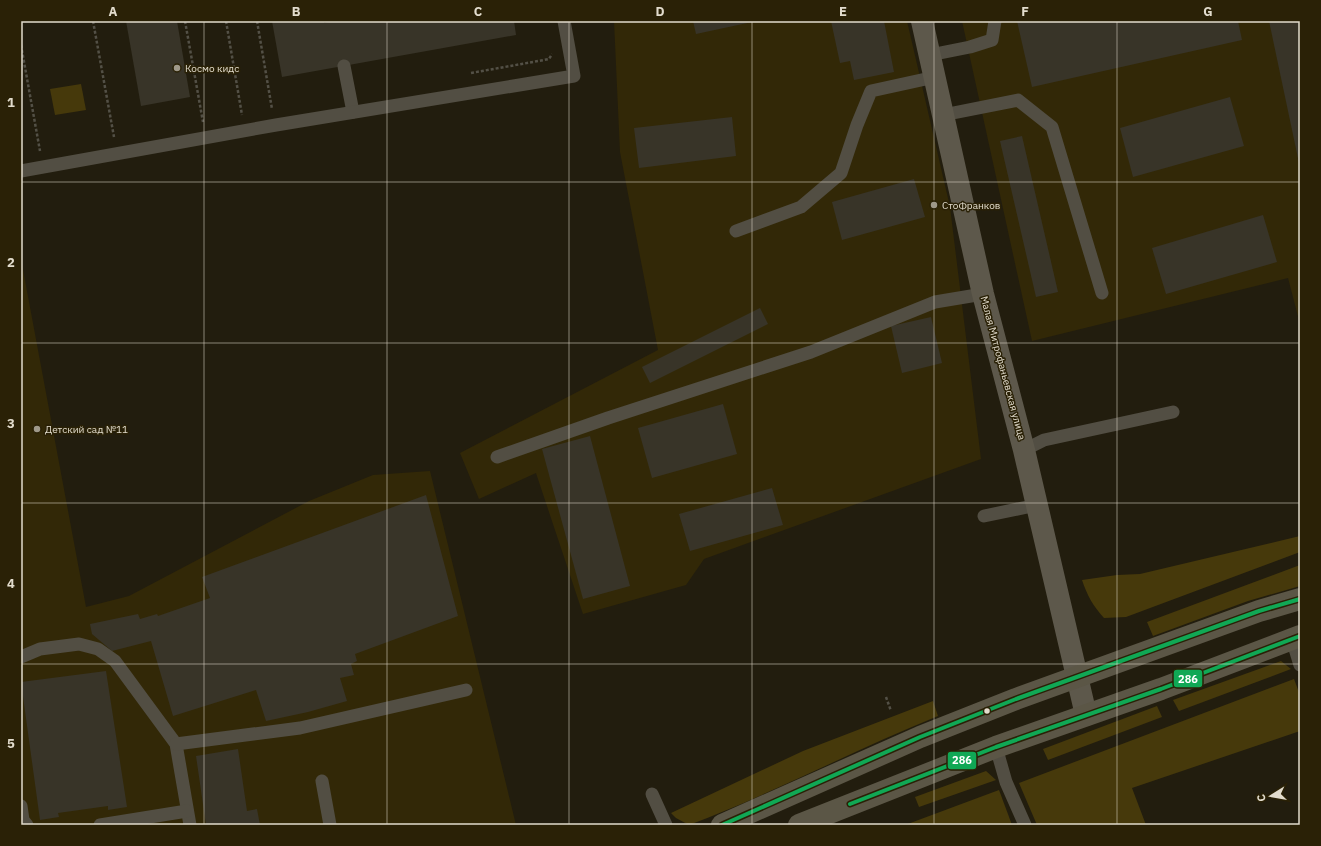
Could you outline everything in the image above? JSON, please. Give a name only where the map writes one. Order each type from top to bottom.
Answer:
[{"type":"main road","points":[[722,825],[920,737],[1259,611],[1300,599]]},
{"type":"main road","points":[[798,825],[996,747],[1296,638]]},
{"type":"street","name":"Малая Митрофаньевская улица","points":[[922,21],[983,294],[1024,450],[1086,715]]},
{"type":"lane","points":[[21,171],[276,125],[574,76],[564,21]]},
{"type":"lane","points":[[930,55],[970,47],[992,40],[995,21]]},
{"type":"lane","points":[[344,66],[353,112]]},
{"type":"lane","points":[[736,231],[802,207],[841,173],[857,125],[871,92],[935,78]]},
{"type":"lane","points":[[943,115],[1018,100],[1052,127],[1102,294]]},
{"type":"lane","points":[[497,457],[608,418],[811,352],[935,302],[983,294]]},
{"type":"lane","points":[[1024,450],[1044,440],[1173,412]]},
{"type":"lane","points":[[984,516],[1037,505]]},
{"type":"lane","points":[[1296,638],[1300,665]]},
{"type":"lane","points":[[21,657],[40,649],[79,644],[98,649],[115,661],[176,744],[190,825]]},
{"type":"lane","points":[[176,744],[300,728],[466,690]]},
{"type":"lane","points":[[996,747],[1006,782],[1025,825]]},
{"type":"lane","points":[[322,781],[330,825]]},
{"type":"lane","points":[[652,794],[666,825]]},
{"type":"lane","points":[[21,806],[24,820],[27,825]]},
{"type":"lane","points":[[100,825],[187,811]]},
{"type":"path","points":[[93,21],[117,154]]},
{"type":"path","points":[[185,21],[206,138]]},
{"type":"path","points":[[226,21],[246,131]]},
{"type":"path","points":[[257,21],[276,125]]},
{"type":"path","points":[[21,45],[43,168]]},
{"type":"path","points":[[886,697],[891,711]]},
{"type":"shaded area","points":[[614,21],[907,21],[950,207],[981,459],[704,559],[686,585],[583,614],[536,473],[479,499],[460,453],[658,350],[620,152]]},
{"type":"shaded area","points":[[962,21],[1300,21],[1300,324],[1288,278],[1032,341]]},
{"type":"shaded area","points":[[81,84],[86,110],[55,115],[50,89]]},
{"type":"shaded area","points":[[21,259],[86,607],[129,596],[309,501],[373,475],[430,471],[516,825],[21,825]]},
{"type":"shaded area","points":[[1300,536],[1300,552],[1126,617],[1104,618],[1091,600],[1082,580],[1117,575],[1140,574]]},
{"type":"shaded area","points":[[1300,565],[1300,586],[1248,601],[1153,636],[1147,622]]},
{"type":"shaded area","points":[[1281,661],[1291,669],[1179,711],[1173,700]]},
{"type":"shaded area","points":[[1294,679],[1300,695],[1300,731],[1132,788],[1146,825],[1037,825],[1019,783]]},
{"type":"shaded area","points":[[933,701],[938,716],[721,813],[689,825],[676,818],[671,813],[803,751]]},
{"type":"shaded area","points":[[1157,706],[1162,717],[1048,760],[1043,749]]},
{"type":"shaded area","points":[[986,771],[996,780],[919,807],[915,797]]},
{"type":"shaded area","points":[[999,790],[1012,825],[905,825]]},
{"type":"building","points":[[126,21],[177,21],[190,97],[141,106]]},
{"type":"building","points":[[272,21],[324,21],[324,23],[334,21],[514,21],[516,35],[282,77]]},
{"type":"building","points":[[693,21],[752,21],[752,22],[696,34]]},
{"type":"building","points":[[831,21],[884,21],[894,72],[854,80],[850,61],[840,63]]},
{"type":"building","points":[[1017,21],[1238,21],[1242,40],[1032,87]]},
{"type":"building","points":[[1269,21],[1300,21],[1299,163]]},
{"type":"building","points":[[1230,97],[1244,146],[1133,177],[1120,128]]},
{"type":"building","points":[[732,117],[736,156],[639,168],[634,128]]},
{"type":"building","points":[[1022,136],[1058,292],[1036,297],[1000,141]]},
{"type":"building","points":[[914,179],[925,217],[842,240],[832,202]]},
{"type":"building","points":[[1263,215],[1277,262],[1166,294],[1152,248]]},
{"type":"building","points":[[760,308],[768,324],[650,383],[642,367]]},
{"type":"building","points":[[931,317],[942,363],[902,373],[891,326]]},
{"type":"building","points":[[723,404],[737,454],[652,478],[638,428]]},
{"type":"building","points":[[590,436],[630,586],[583,599],[542,449]]},
{"type":"building","points":[[772,488],[783,525],[690,551],[679,514]]},
{"type":"building","points":[[426,495],[458,616],[355,654],[357,661],[351,664],[354,675],[340,678],[347,701],[308,712],[266,721],[256,690],[173,716],[151,641],[112,651],[92,634],[90,624],[138,614],[140,619],[157,614],[158,616],[210,598],[202,577]]},
{"type":"building","points":[[106,671],[127,807],[108,810],[108,806],[58,813],[59,817],[40,820],[21,682]]},
{"type":"building","points":[[238,749],[247,811],[257,809],[260,825],[206,825],[196,756]]},
{"type":"transit line","name":"286","points":[[722,825],[920,737],[1016,699],[1259,611],[1300,599]]},
{"type":"transit line","name":"286","points":[[850,804],[996,747],[1161,689],[1300,636]]},
{"type":"place","name":"Космо кидс","points":[[177,68]]},
{"type":"place","name":"СтоФранков","points":[[934,205]]},
{"type":"place","name":"Детский сад №11","points":[[37,429]]}]
